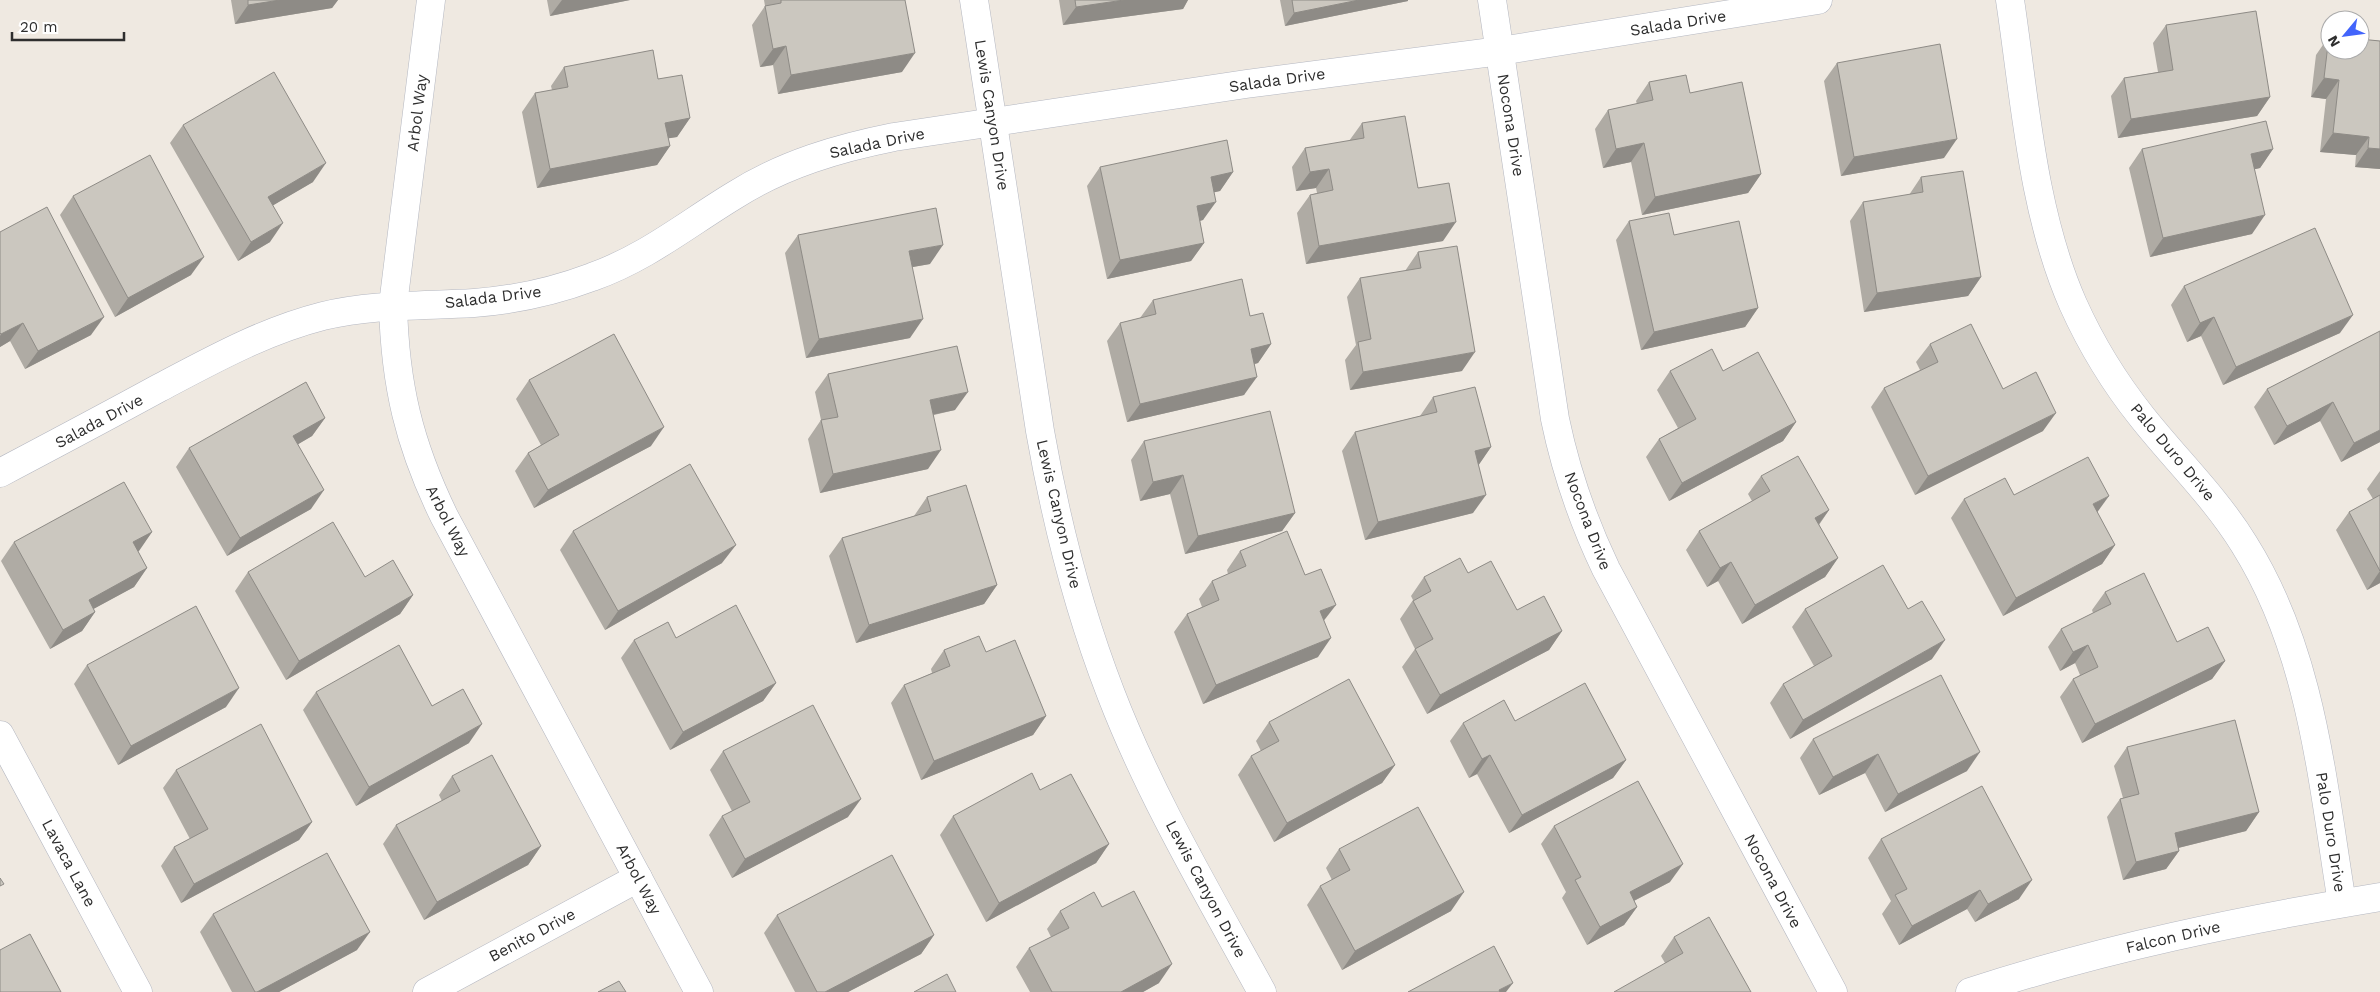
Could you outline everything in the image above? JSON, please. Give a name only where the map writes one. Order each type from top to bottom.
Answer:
[{"type":"street","name":"Arbol Way","points":[[431,0],[393,305],[395,350],[405,414],[428,483],[699,992]]},
{"type":"street","name":"Lewis Canyon Drive","points":[[974,0],[1052,499],[1068,566],[1088,632],[1112,696],[1139,759],[1169,820],[1262,992]]},
{"type":"street","name":"Nocona Drive","points":[[1492,0],[1556,419],[1562,450],[1580,511],[1606,569],[1833,992]]},
{"type":"street","name":"Salada Drive","points":[[0,473],[256,338],[324,316],[393,305],[475,303],[516,298],[556,289],[594,277],[632,260],[667,241],[736,194],[773,174],[812,158],[853,145],[886,138],[1246,84],[1500,51],[1818,0]]},
{"type":"street","name":"Palo Duro Drive","points":[[2010,0],[2042,207],[2060,271],[2080,318],[2112,377],[2147,424],[2198,479],[2227,518],[2261,574],[2282,618],[2307,696],[2342,903]]},
{"type":"street","name":"Lavaca Lane","points":[[0,735],[138,992]]},
{"type":"street","name":"Benito Drive","points":[[426,992],[638,878]]},
{"type":"street","name":"Falcon Drive","points":[[1970,992],[2143,943],[2242,921],[2380,897]]},
{"type":"building","points":[[248,0],[280,0],[248,5]]},
{"type":"building","points":[[781,0],[905,0],[915,53],[791,75],[786,46],[773,49],[765,6],[781,3]]},
{"type":"building","points":[[1075,0],[1124,0],[1076,7]]},
{"type":"building","points":[[1292,0],[1359,0],[1294,13]]},
{"type":"building","points":[[2256,11],[2270,97],[2131,119],[2124,78],[2173,70],[2166,25]]},
{"type":"building","points":[[2370,40],[2380,41],[2380,149],[2368,148],[2369,137],[2333,133],[2339,80],[2324,78],[2326,60],[2370,60]]},
{"type":"building","points":[[1940,44],[1957,139],[1854,157],[1837,63]]},
{"type":"building","points":[[653,50],[658,79],[682,75],[690,118],[665,123],[670,146],[550,169],[535,93],[568,87],[564,67]]},
{"type":"building","points":[[274,72],[326,163],[268,197],[283,223],[251,242],[183,125]]},
{"type":"building","points":[[1686,75],[1690,93],[1742,82],[1761,174],[1655,197],[1644,143],[1616,149],[1608,110],[1653,100],[1649,82]]},
{"type":"building","points":[[1405,116],[1418,188],[1449,183],[1456,222],[1319,246],[1310,195],[1333,190],[1329,169],[1310,172],[1305,148],[1364,138],[1362,123]]},
{"type":"building","points":[[2266,121],[2273,149],[2251,154],[2265,215],[2163,238],[2142,149]]},
{"type":"building","points":[[1227,140],[1233,172],[1211,177],[1216,202],[1197,206],[1204,243],[1120,260],[1100,167]]},
{"type":"building","points":[[150,155],[204,257],[128,298],[73,196]]},
{"type":"building","points":[[1963,171],[1981,277],[1877,293],[1863,202],[1923,192],[1921,177]]},
{"type":"building","points":[[47,207],[104,317],[38,351],[23,323],[0,333],[0,232]]},
{"type":"building","points":[[936,208],[943,245],[909,251],[923,319],[819,339],[798,235]]},
{"type":"building","points":[[1669,213],[1674,235],[1739,221],[1758,308],[1654,332],[1629,221]]},
{"type":"building","points":[[2315,228],[2353,315],[2236,367],[2214,317],[2200,323],[2184,286]]},
{"type":"building","points":[[1457,246],[1475,352],[1363,372],[1358,342],[1371,339],[1360,278],[1421,268],[1418,252]]},
{"type":"building","points":[[1242,279],[1250,316],[1263,313],[1271,344],[1251,349],[1257,377],[1140,404],[1120,323],[1156,314],[1153,300]]},
{"type":"building","points":[[1971,324],[2003,389],[2036,372],[2056,413],[1928,476],[1884,388],[1938,362],[1930,344]]},
{"type":"building","points":[[2380,331],[2380,430],[2354,443],[2333,402],[2287,426],[2267,389]]},
{"type":"building","points":[[614,334],[664,427],[548,490],[528,453],[559,435],[529,380]]},
{"type":"building","points":[[957,346],[968,392],[930,400],[941,450],[833,474],[821,420],[838,417],[828,374]]},
{"type":"building","points":[[1712,349],[1723,371],[1758,352],[1796,422],[1682,483],[1659,439],[1696,419],[1670,371]]},
{"type":"building","points":[[306,382],[325,418],[293,436],[324,490],[240,538],[189,448]]},
{"type":"building","points":[[1475,387],[1491,447],[1475,451],[1486,495],[1378,522],[1355,432],[1437,412],[1433,397]]},
{"type":"building","points":[[1270,411],[1295,513],[1198,536],[1183,475],[1153,482],[1144,441]]},
{"type":"building","points":[[1798,456],[1829,510],[1815,518],[1838,558],[1755,605],[1731,562],[1720,568],[1699,531],[1770,491],[1761,476]]},
{"type":"building","points":[[2088,457],[2109,496],[2093,504],[2115,545],[2016,598],[1964,499],[2005,478],[2014,495]]},
{"type":"building","points":[[690,464],[736,545],[618,611],[573,531]]},
{"type":"building","points":[[124,482],[152,532],[133,542],[147,568],[89,600],[95,612],[63,630],[14,542]]},
{"type":"building","points":[[966,485],[997,585],[869,625],[842,538],[931,511],[927,497]]},
{"type":"building","points":[[2380,495],[2380,571],[2349,512]]},
{"type":"building","points":[[333,522],[365,577],[393,560],[413,595],[299,661],[248,572]]},
{"type":"building","points":[[1287,531],[1305,575],[1321,569],[1336,605],[1320,611],[1331,638],[1216,685],[1187,614],[1219,600],[1212,581],[1246,566],[1240,551]]},
{"type":"building","points":[[1460,558],[1468,573],[1491,561],[1517,610],[1544,596],[1562,631],[1440,695],[1415,649],[1433,639],[1413,601],[1431,591],[1424,577]]},
{"type":"building","points":[[1883,565],[1908,609],[1922,601],[1945,640],[1803,720],[1783,684],[1832,656],[1805,609]]},
{"type":"building","points":[[2144,573],[2177,642],[2208,627],[2225,661],[2095,724],[2073,679],[2098,667],[2088,645],[2073,652],[2061,629],[2111,604],[2105,592]]},
{"type":"building","points":[[736,605],[776,683],[683,732],[634,640],[668,622],[676,638]]},
{"type":"building","points":[[196,606],[239,688],[131,746],[87,665]]},
{"type":"building","points":[[979,636],[986,652],[1015,640],[1046,716],[934,761],[904,685],[950,666],[944,650]]},
{"type":"building","points":[[399,645],[432,706],[463,689],[482,724],[369,787],[316,692]]},
{"type":"building","points":[[1941,675],[1980,752],[1898,794],[1878,754],[1833,777],[1813,739]]},
{"type":"building","points":[[1349,679],[1395,765],[1287,823],[1251,756],[1279,741],[1269,722]]},
{"type":"building","points":[[1585,683],[1626,760],[1522,815],[1490,755],[1482,759],[1463,723],[1504,700],[1515,721]]},
{"type":"building","points":[[813,705],[861,799],[745,859],[722,816],[750,802],[723,751]]},
{"type":"building","points":[[2235,720],[2259,812],[2175,833],[2179,851],[2136,862],[2120,799],[2139,794],[2127,747]]},
{"type":"building","points":[[261,724],[312,822],[194,884],[174,847],[208,829],[176,770]]},
{"type":"building","points":[[492,755],[541,846],[437,902],[396,825],[460,791],[452,776]]},
{"type":"building","points":[[1032,773],[1040,790],[1071,774],[1109,844],[999,903],[953,816]]},
{"type":"building","points":[[1638,781],[1683,864],[1630,892],[1637,907],[1600,927],[1575,880],[1581,877],[1554,826]]},
{"type":"building","points":[[1982,786],[2032,880],[1988,904],[1980,890],[1912,926],[1895,895],[1907,889],[1881,839]]},
{"type":"building","points":[[1418,807],[1464,892],[1355,951],[1320,886],[1350,870],[1339,849]]},
{"type":"building","points":[[327,853],[370,932],[255,992],[213,914]]},
{"type":"building","points":[[892,855],[934,935],[825,992],[817,992],[777,915]]},
{"type":"building","points":[[0,878],[4,884],[0,886]]},
{"type":"building","points":[[1134,891],[1172,964],[1121,992],[1052,992],[1029,948],[1069,928],[1060,911],[1094,892],[1102,907]]},
{"type":"building","points":[[1709,917],[1751,992],[1614,992],[1683,953],[1674,937]]},
{"type":"building","points":[[30,934],[61,992],[0,992],[0,950]]},
{"type":"building","points":[[1494,946],[1513,983],[1499,990],[1500,992],[1408,992]]},
{"type":"building","points":[[947,974],[956,992],[914,992]]},
{"type":"building","points":[[619,981],[626,992],[598,992]]}]
